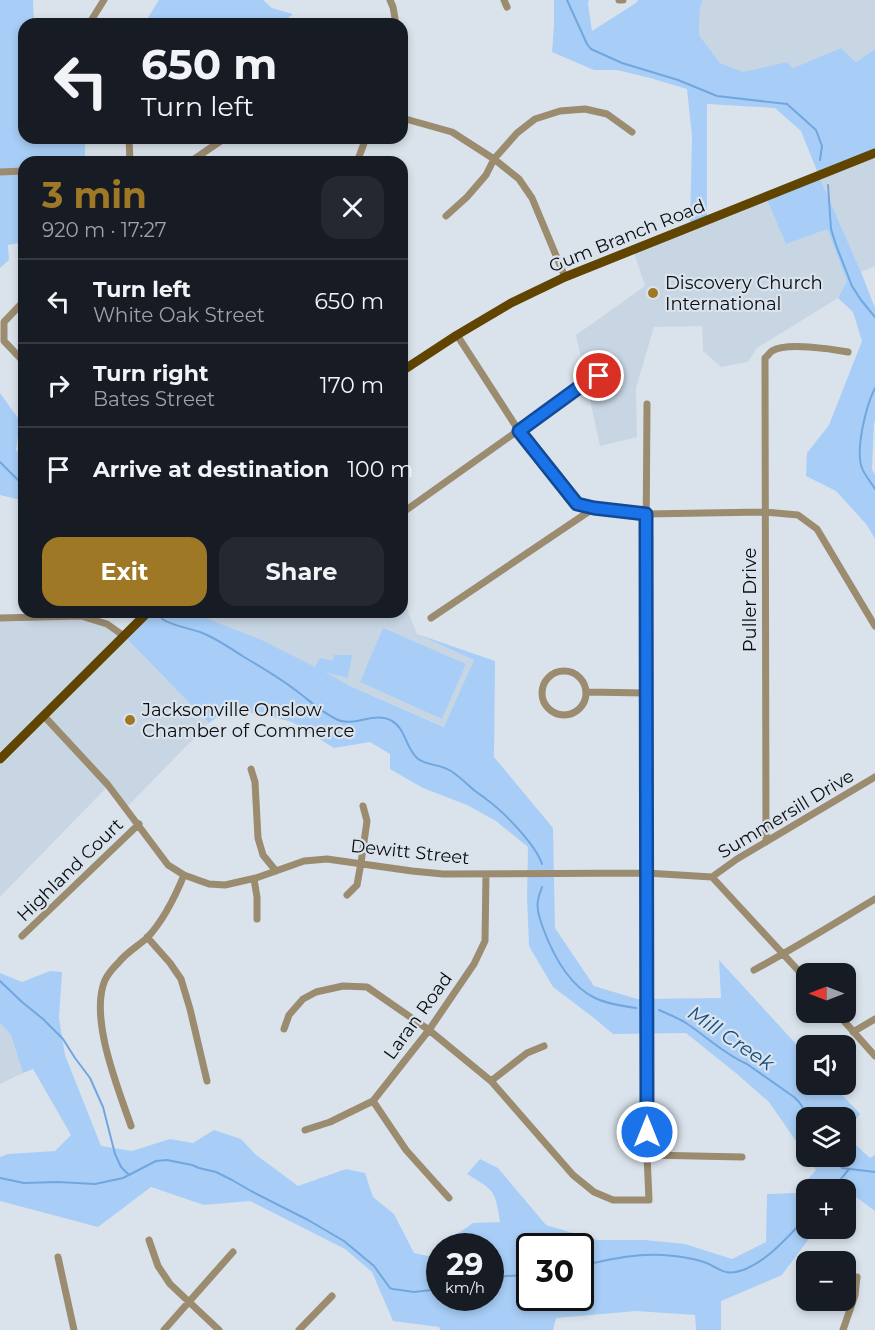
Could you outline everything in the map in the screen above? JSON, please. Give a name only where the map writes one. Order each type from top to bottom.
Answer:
[{"type":"main road","name":"Gum Branch Road","points":[[408,367],[511,303],[565,277],[875,153]]},
{"type":"main road","points":[[0,759],[142,618]]},
{"type":"street","points":[[93,18],[104,0]]},
{"type":"street","points":[[390,0],[395,18]]},
{"type":"street","points":[[446,216],[486,175],[494,159],[517,133],[535,119],[560,111],[585,109],[607,114],[632,132]]},
{"type":"street","points":[[408,120],[452,132],[494,159],[519,179],[532,198],[565,277]]},
{"type":"street","points":[[199,156],[216,144]]},
{"type":"street","points":[[0,172],[18,171]]},
{"type":"street","points":[[18,307],[4,322],[4,341],[18,356]]},
{"type":"street","points":[[457,335],[519,431],[577,504],[646,514],[765,512],[798,515],[817,529],[875,626]]},
{"type":"street","name":"Puller Drive","points":[[766,842],[765,358],[773,350],[784,348],[826,348],[848,352]]},
{"type":"street","points":[[408,509],[578,388],[599,376]]},
{"type":"street","points":[[284,1029],[289,1015],[303,999],[316,992],[343,986],[367,987],[429,1030],[491,1080],[573,1175],[594,1192],[613,1200],[649,1200],[645,693],[647,404]]},
{"type":"street","points":[[431,618],[594,508]]},
{"type":"street","points":[[0,618],[18,618]]},
{"type":"street","points":[[88,618],[107,624],[124,636]]},
{"type":"street","points":[[558,671],[572,672],[580,677],[587,692],[585,702],[580,709],[570,715],[556,714],[549,709],[543,700],[542,691],[549,676],[558,671]]},
{"type":"street","points":[[587,692],[645,693]]},
{"type":"street","name":"Dewitt Street","points":[[44,716],[108,785],[168,865],[184,875],[209,884],[225,885],[254,879],[304,861],[327,858],[443,874],[646,873],[712,877]]},
{"type":"street","points":[[251,768],[255,782],[258,838],[263,855],[276,871]]},
{"type":"street","name":"Summersill Drive","points":[[712,877],[736,859],[875,777]]},
{"type":"street","points":[[346,895],[357,885],[367,821],[363,806]]},
{"type":"street","name":"Highland Court","points":[[22,936],[138,824]]},
{"type":"street","name":"Laran Road","points":[[305,1130],[330,1122],[372,1101],[429,1030],[474,964],[485,940],[486,874]]},
{"type":"street","points":[[131,1126],[108,1059],[100,1002],[105,979],[120,960],[147,937],[178,891],[184,875]]},
{"type":"street","points":[[712,877],[796,968]]},
{"type":"street","points":[[254,879],[257,897],[256,920]]},
{"type":"street","points":[[754,970],[875,899]]},
{"type":"street","points":[[147,937],[181,979],[207,1081]]},
{"type":"street","points":[[853,1032],[875,1019]]},
{"type":"street","points":[[845,1023],[875,1056]]},
{"type":"street","points":[[491,1080],[527,1053],[544,1046]]},
{"type":"street","points":[[372,1101],[406,1150],[449,1198]]},
{"type":"street","points":[[647,1155],[742,1157]]},
{"type":"street","points":[[149,1240],[158,1266],[170,1284],[219,1330]]},
{"type":"street","points":[[164,1330],[233,1252]]},
{"type":"street","points":[[58,1257],[74,1330]]},
{"type":"street","points":[[843,1330],[855,1295],[857,1277]]},
{"type":"street","points":[[299,1330],[332,1296]]},
{"type":"shaded area","points":[[0,0],[33,0],[34,18],[18,18],[18,144],[85,144],[85,156],[18,156],[18,243],[8,245],[9,260],[0,268]]},
{"type":"shaded area","points":[[159,0],[263,0],[272,8],[293,14],[288,18],[148,18]]},
{"type":"shaded area","points":[[554,0],[589,0],[592,31],[638,0],[703,0],[700,8],[699,35],[720,63],[743,72],[787,62],[793,68],[841,48],[856,62],[875,49],[875,153],[819,176],[801,131],[775,108],[707,104],[707,220],[690,227],[692,136],[687,89],[617,70],[594,70],[552,52]]},
{"type":"shaded area","points":[[703,0],[875,0],[875,49],[856,62],[841,48],[793,68],[787,62],[743,73],[720,63],[699,35],[700,8]]},
{"type":"shaded area","points":[[875,153],[875,266],[861,272],[819,176]]},
{"type":"shaded area","points":[[819,176],[875,308],[875,420],[872,469],[875,475],[875,539],[867,525],[836,491],[806,476],[807,453],[829,425],[862,341],[853,312],[838,298],[847,281],[827,229],[786,244],[766,197]]},
{"type":"shaded area","points":[[766,197],[827,229],[847,281],[838,298],[757,348],[748,362],[721,367],[703,351],[702,326],[654,327],[636,388],[637,437],[600,446],[576,335],[645,286],[633,250]]},
{"type":"shaded area","points":[[0,393],[18,418],[16,450],[18,452],[18,499],[0,495]]},
{"type":"shaded area","points":[[408,611],[417,634],[474,660],[445,727],[350,686],[260,639],[208,618],[408,618]]},
{"type":"shaded area","points":[[0,618],[90,618],[124,636],[209,723],[126,808],[108,786],[0,897]]},
{"type":"shaded area","points":[[142,618],[208,618],[260,639],[315,667],[320,658],[333,661],[334,655],[352,655],[348,678],[325,672],[350,686],[444,727],[474,660],[417,634],[495,661],[494,757],[553,828],[555,928],[594,986],[637,999],[721,998],[719,960],[796,1044],[796,1095],[842,1095],[853,1107],[796,1107],[796,1141],[769,1102],[686,1033],[613,1034],[553,987],[529,946],[528,847],[496,821],[467,805],[423,788],[390,769],[390,754],[370,742],[334,748],[292,722],[258,713],[225,711],[209,723],[124,636]]},
{"type":"shaded area","points":[[383,628],[466,664],[442,719],[360,682]]},
{"type":"shaded area","points":[[50,971],[62,972],[59,1018],[65,1055],[101,1146],[132,1151],[170,1139],[193,1143],[214,1130],[241,1139],[255,1154],[298,1186],[346,1169],[365,1173],[373,1197],[394,1214],[414,1253],[426,1256],[426,1311],[504,1311],[504,1233],[459,1233],[473,1223],[500,1222],[497,1203],[492,1192],[467,1174],[480,1159],[498,1168],[546,1225],[573,1233],[516,1233],[516,1311],[594,1311],[594,1239],[645,1240],[685,1244],[732,1259],[766,1242],[767,1194],[796,1193],[796,1239],[809,1239],[800,1251],[796,1251],[796,1256],[782,1275],[721,1301],[721,1330],[696,1330],[695,1315],[636,1311],[556,1318],[553,1330],[440,1330],[439,1327],[393,1321],[372,1272],[345,1249],[250,1201],[204,1205],[151,1187],[98,1227],[0,1201],[0,1157],[8,1154],[55,1151],[71,1135],[33,1069],[23,1073],[11,1035],[0,1023],[0,973],[22,982]]},
{"type":"shaded area","points":[[0,1023],[11,1035],[23,1073],[0,1084]]},
{"type":"shaded area","points":[[856,1145],[870,1158],[875,1155],[875,1211],[856,1197],[856,1179],[808,1179],[816,1170],[814,1167],[856,1167]]},
{"type":"waterway","points":[[567,0],[591,49],[622,63],[678,80],[717,96],[787,104],[816,130],[822,146],[820,160]]},
{"type":"waterway","points":[[828,185],[831,229],[836,245],[852,286],[875,317]]},
{"type":"waterway","points":[[875,388],[865,416],[860,450],[862,468],[875,489]]},
{"type":"waterway","name":"Mill Creek","points":[[0,462],[18,480]]},
{"type":"waterway","name":"Mill Creek","points":[[162,619],[217,640],[276,676],[338,720],[351,722],[385,718],[392,721],[400,728],[417,758],[451,771],[493,804],[526,838],[542,864]]},
{"type":"waterway","name":"Mill Creek","points":[[542,887],[538,897],[540,918],[547,938],[569,977],[595,998],[636,1008]]},
{"type":"waterway","points":[[0,981],[63,1039],[90,1078],[103,1107],[115,1154],[121,1167],[129,1175]]},
{"type":"waterway","name":"Mill Creek","points":[[659,1010],[686,1023],[747,1064],[794,1097],[802,1107]]},
{"type":"waterway","points":[[0,1178],[24,1183],[95,1184],[123,1178],[156,1161],[167,1160],[192,1165],[216,1172],[344,1241],[374,1266],[390,1288],[414,1292],[426,1291]]},
{"type":"waterway","name":"Mill Creek","points":[[841,1167],[875,1172]]},
{"type":"waterway","points":[[841,1179],[849,1169]]},
{"type":"waterway","points":[[594,1263],[632,1256],[663,1255],[694,1259],[731,1273],[752,1266],[770,1254],[796,1228]]},
{"type":"waterway","points":[[504,1276],[516,1276]]},
{"type":"place","name":"Discovery Church International","points":[[653,293]]},
{"type":"place","name":"Jacksonville Onslow Chamber of Commerce","points":[[130,720]]},
{"type":"route","points":[[599,376],[578,388],[519,431],[577,504],[646,514],[647,1132]]}]
